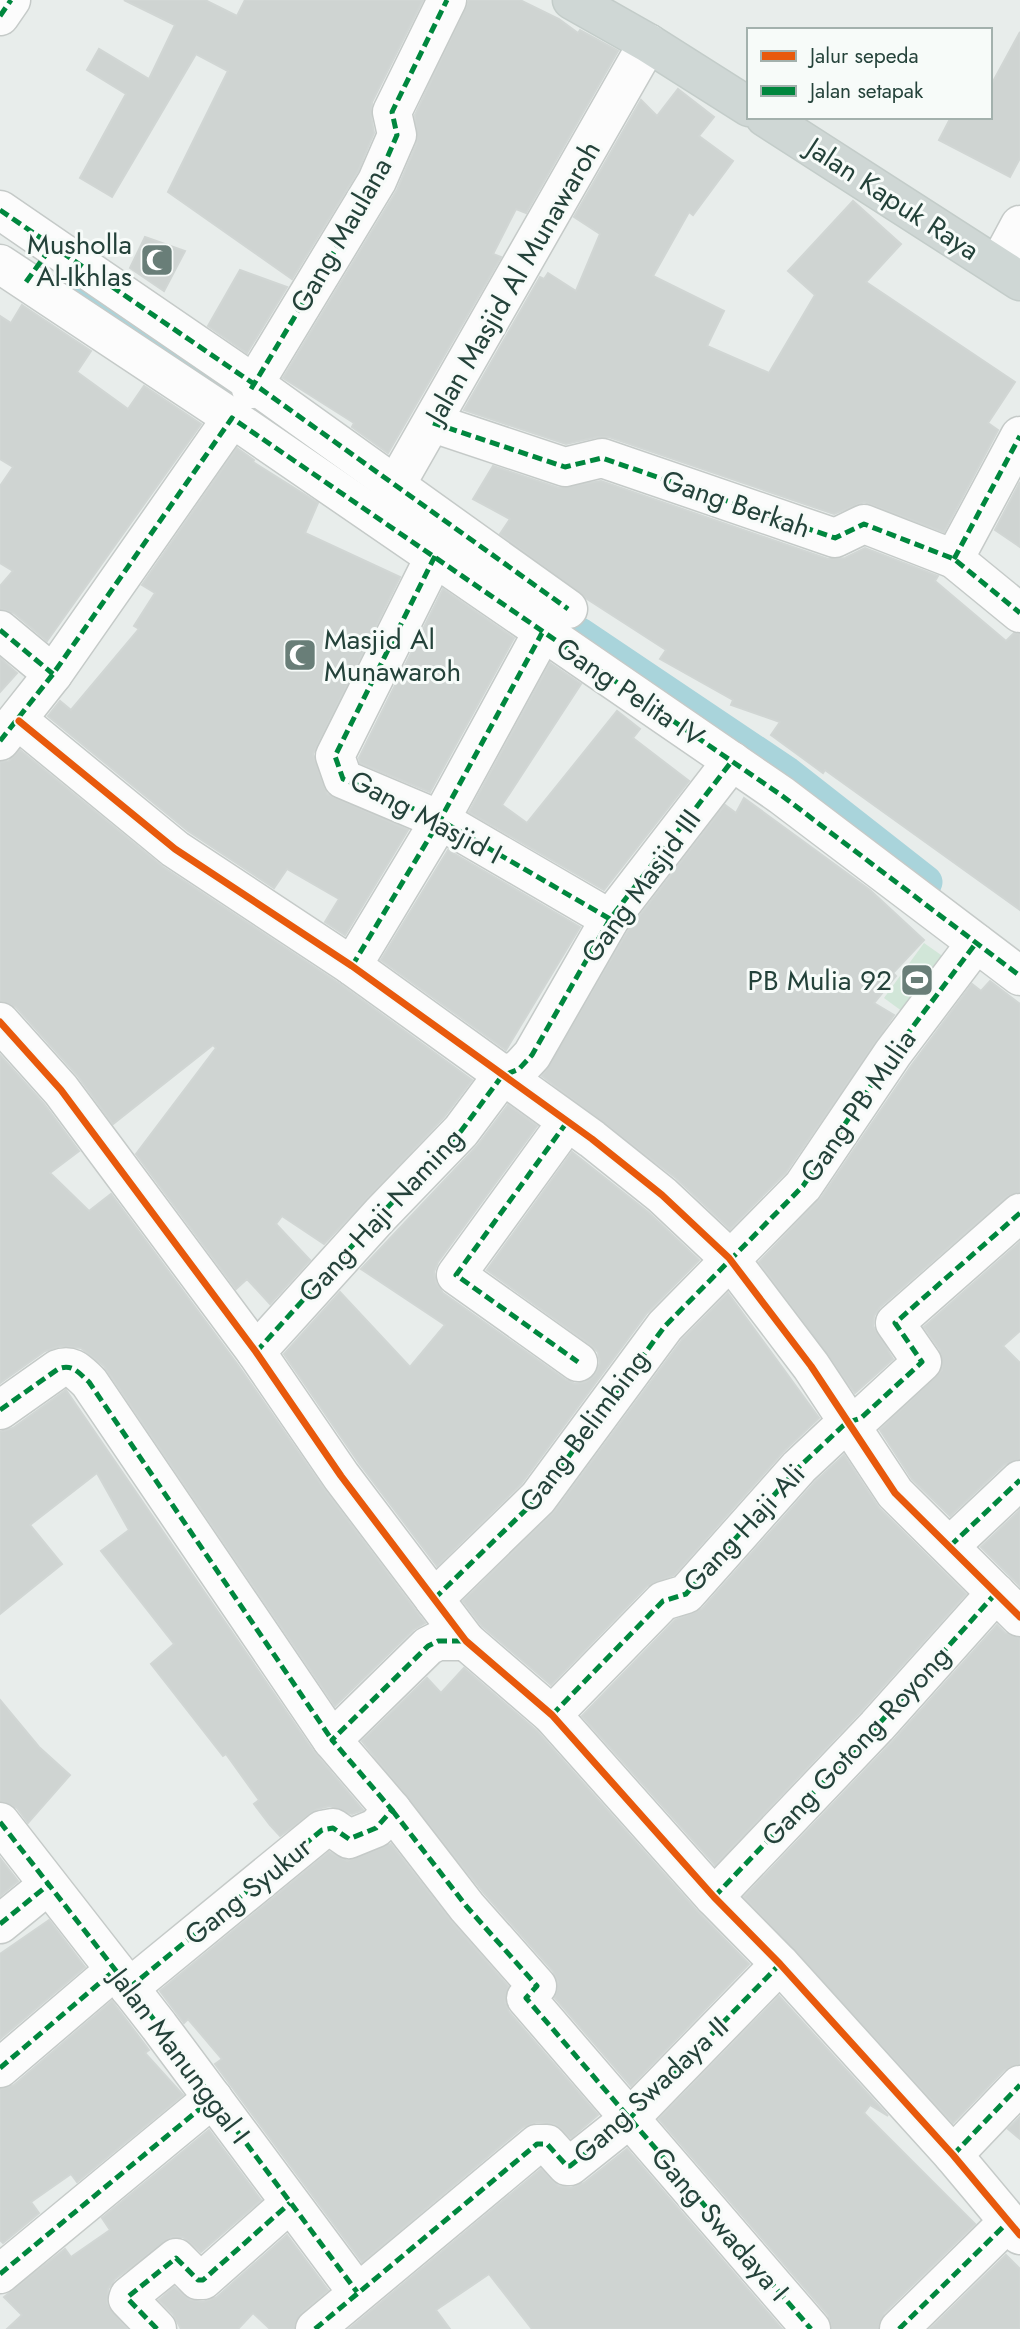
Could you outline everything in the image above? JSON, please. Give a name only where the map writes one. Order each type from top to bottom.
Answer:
[{"type":"main road","points":[[584,3],[747,106]]},
{"type":"main road","name":"Jalan Kapuk Raya","points":[[768,119],[1009,273]]},
{"type":"street","points":[[0,16],[11,0]]},
{"type":"street","name":"Gang Maulana","points":[[9,731],[53,674],[245,397],[377,181],[397,135],[392,112],[447,0]]},
{"type":"street","name":"Jalan Masjid Al Munawaroh","points":[[386,503],[648,43]]},
{"type":"street","points":[[0,210],[31,263],[245,397],[386,503],[555,621],[352,966]]},
{"type":"street","points":[[1009,273],[1020,225]]},
{"type":"street","name":"Gang Berkah","points":[[433,423],[565,467],[602,458],[835,538],[864,524],[954,559],[1020,613]]},
{"type":"street","points":[[954,559],[1020,436]]},
{"type":"street","name":"Gang Pelita IV","points":[[386,503],[435,556],[555,621],[583,657],[732,761],[1020,976]]},
{"type":"street","name":"Gang Masjid I","points":[[435,556],[335,756],[343,779],[440,820],[610,919]]},
{"type":"street","points":[[0,630],[53,674]]},
{"type":"street","points":[[9,731],[175,849],[352,966],[567,1122],[662,1195],[729,1258],[811,1366],[846,1423],[895,1493],[1008,1605]]},
{"type":"street","name":"Gang Masjid III","points":[[502,1076],[519,1069],[532,1055],[610,919],[732,761]]},
{"type":"street","name":"Gang PB Mulia","points":[[729,1258],[803,1186],[892,1053],[976,943]]},
{"type":"street","points":[[0,1022],[61,1090],[256,1352],[341,1476],[466,1641],[552,1715],[714,1897],[780,1964],[953,2155],[1014,2229],[899,2329]]},
{"type":"street","name":"Gang Haji Naming","points":[[256,1352],[381,1214],[461,1131],[502,1076]]},
{"type":"street","points":[[567,1122],[456,1275],[578,1362]]},
{"type":"street","name":"Gang Haji Ali","points":[[552,1715],[663,1601],[686,1594],[799,1467],[846,1423],[861,1418],[922,1361],[895,1323],[1020,1213]]},
{"type":"street","name":"Gang Belimbing","points":[[434,1600],[538,1498],[641,1356],[729,1258]]},
{"type":"street","points":[[1,1408],[63,1367],[77,1371],[89,1382],[332,1740],[467,1907],[537,1986],[526,1998],[629,2119]]},
{"type":"street","points":[[950,1546],[1020,1480]]},
{"type":"street","name":"Gang Gotong Royong","points":[[714,1897],[877,1726],[1008,1605]]},
{"type":"street","points":[[332,1740],[428,1646],[438,1641],[466,1641]]},
{"type":"street","name":"Gang Syukur","points":[[122,1979],[323,1830],[334,1828],[349,1839],[376,1828],[392,1811]]},
{"type":"street","name":"Jalan Manunggal I","points":[[0,1822],[213,2098],[357,2292]]},
{"type":"street","points":[[0,1924],[48,1885]]},
{"type":"street","name":"Gang Swadaya II","points":[[357,2292],[537,2144],[547,2144],[569,2167],[629,2119],[780,1964]]},
{"type":"street","points":[[0,2068],[122,1979]]},
{"type":"street","points":[[953,2155],[1020,2085]]},
{"type":"street","points":[[0,2274],[213,2098]]},
{"type":"street","name":"Gang Swadaya I","points":[[629,2119],[811,2329]]},
{"type":"street","points":[[157,2329],[128,2299],[129,2296],[176,2258],[198,2280],[203,2280],[290,2203]]},
{"type":"street","points":[[315,2329],[357,2292]]},
{"type":"green space","name":"PB Mulia 92","points":[[924,943],[951,962],[910,1017],[884,998]]},
{"type":"building","points":[[124,0],[205,0],[237,16],[245,0],[423,0],[372,102],[374,133],[358,171],[292,279],[168,192],[228,71],[196,54],[112,197],[80,178],[126,94],[87,70],[99,49],[149,79],[175,25]]},
{"type":"building","points":[[469,0],[520,0],[559,19],[578,33],[580,30],[618,51],[526,213],[516,209],[493,254],[501,257],[388,453],[352,427],[354,423],[283,378],[397,190],[417,143],[415,115]]},
{"type":"building","points":[[1020,32],[1020,158],[1010,177],[939,140],[950,119],[992,119],[992,83]]},
{"type":"building","points":[[678,89],[714,117],[699,136],[733,161],[693,215],[689,212],[653,276],[724,311],[707,346],[769,373],[815,295],[788,271],[853,201],[901,244],[866,282],[1015,382],[988,423],[998,430],[944,532],[864,502],[834,514],[609,437],[566,444],[464,410],[540,277],[544,279],[548,273],[576,291],[600,234],[574,217],[641,100],[657,116]]},
{"type":"building","name":"Musholla Al-Ikhlas","points":[[145,237],[185,251],[164,291],[130,268]]},
{"type":"building","points":[[240,270],[287,287],[247,353],[208,326]]},
{"type":"building","points":[[22,305],[91,351],[77,372],[128,409],[144,386],[201,424],[47,641],[14,613],[0,609],[0,586],[13,571],[0,563],[0,486],[13,467],[0,459],[0,316],[11,323]]},
{"type":"building","points":[[237,448],[254,460],[253,462],[318,503],[305,533],[400,577],[313,754],[327,794],[408,830],[345,935],[325,922],[339,899],[287,869],[274,888],[188,831],[48,716],[60,701],[71,710],[139,629],[134,626],[155,593],[142,585]]},
{"type":"building","points":[[493,466],[559,488],[601,481],[828,559],[845,558],[865,548],[938,576],[935,581],[1006,641],[1014,633],[1020,634],[1020,910],[825,770],[823,773],[771,735],[780,722],[731,705],[733,700],[660,659],[666,650],[587,599],[500,534],[510,519],[473,499]]},
{"type":"building","points":[[1020,482],[1020,547],[995,530]]},
{"type":"building","points":[[443,589],[514,638],[430,792],[360,763],[359,758]]},
{"type":"building","points":[[0,658],[17,673],[0,692]]},
{"type":"building","points":[[550,663],[581,684],[502,805],[527,823],[617,711],[640,729],[633,738],[689,781],[604,890],[469,812]]},
{"type":"building","points":[[20,750],[163,867],[340,984],[472,1080],[444,1117],[324,1244],[282,1216],[276,1224],[310,1260],[270,1304],[247,1279],[236,1289],[136,1154],[216,1048],[213,1045],[113,1124],[77,1075],[16,1007],[0,1001],[0,762],[9,761]]},
{"type":"building","points":[[744,798],[870,890],[924,940],[893,973],[896,976],[874,1003],[894,1015],[786,1172],[730,1229],[676,1178],[542,1076],[628,931],[725,805],[736,813]]},
{"type":"building","points":[[448,850],[580,927],[506,1050],[381,960]]},
{"type":"building","points":[[990,981],[1020,1004],[1020,1192],[1006,1197],[880,1307],[874,1316],[873,1326],[893,1359],[855,1393],[759,1262],[821,1198],[911,1066],[972,984],[981,991]]},
{"type":"building","points":[[0,1055],[44,1104],[79,1151],[50,1173],[89,1211],[111,1194],[238,1365],[324,1489],[425,1623],[413,1630],[335,1706],[104,1366],[81,1348],[61,1346],[45,1351],[0,1383]]},
{"type":"building","points":[[508,1105],[537,1126],[438,1262],[434,1272],[436,1283],[443,1293],[566,1380],[575,1384],[586,1382],[595,1375],[600,1363],[598,1352],[591,1345],[487,1270],[572,1152],[648,1212],[699,1260],[647,1313],[521,1484],[437,1566],[359,1463],[284,1354],[340,1292],[410,1367],[445,1325],[361,1269],[477,1146]]},
{"type":"building","points":[[1020,1242],[1020,1331],[1003,1346],[1020,1363],[1020,1459],[1005,1464],[950,1516],[912,1479],[880,1430],[942,1370],[940,1350],[924,1327]]},
{"type":"building","points":[[728,1293],[819,1418],[783,1452],[674,1575],[647,1586],[551,1685],[482,1626],[463,1601],[555,1511],[682,1340]]},
{"type":"building","points":[[66,1390],[314,1752],[363,1810],[352,1814],[330,1806],[317,1809],[280,1836],[270,1825],[254,1804],[259,1800],[226,1754],[223,1756],[151,1664],[174,1644],[101,1551],[129,1530],[97,1473],[30,1525],[62,1564],[0,1614],[0,1432],[13,1428]]},
{"type":"building","points":[[844,1455],[879,1508],[966,1594],[861,1711],[715,1865],[582,1716],[675,1620],[702,1609],[815,1482]]},
{"type":"building","points":[[1020,1510],[1020,1586],[981,1547]]},
{"type":"building","points":[[997,1625],[1005,1633],[1020,1638],[1020,2064],[1004,2070],[953,2123],[744,1897],[893,1741]]},
{"type":"building","points":[[464,1668],[537,1731],[698,1912],[749,1964],[631,2086],[555,1998],[558,1982],[553,1971],[484,1893],[362,1741],[427,1678],[441,1693]]},
{"type":"building","points":[[0,1700],[39,1747],[70,1775],[28,1823],[17,1808],[0,1801]]},
{"type":"building","points":[[391,1844],[451,1921],[508,1986],[505,2002],[509,2012],[598,2115],[571,2138],[555,2124],[537,2122],[523,2127],[362,2262],[215,2064],[222,2059],[188,2019],[184,2023],[160,1991],[329,1852],[347,1861]]},
{"type":"building","points":[[0,1858],[18,1881],[0,1896]]},
{"type":"building","points":[[49,1920],[85,1967],[0,2039],[0,1954]]},
{"type":"building","points":[[779,1996],[888,2116],[870,2105],[864,2113],[975,2224],[884,2313],[878,2329],[832,2329],[828,2315],[659,2119]]},
{"type":"building","points":[[112,2001],[149,2050],[145,2053],[183,2095],[77,2182],[71,2174],[31,2202],[39,2213],[3,2243],[0,2240],[0,2089],[14,2085]]},
{"type":"building","points":[[1020,2117],[1020,2139],[1008,2129]]},
{"type":"building","points":[[209,2130],[261,2200],[201,2252],[183,2237],[171,2237],[115,2279],[108,2289],[107,2303],[127,2329],[7,2329],[22,2315],[4,2297],[65,2249],[71,2257],[110,2230],[102,2218]]},
{"type":"building","points":[[627,2149],[782,2329],[532,2329],[489,2274],[436,2310],[450,2329],[349,2329],[541,2169],[558,2186],[571,2188],[584,2183]]},
{"type":"building","points":[[287,2235],[328,2290],[301,2313],[294,2329],[270,2329],[253,2313],[238,2329],[181,2329],[173,2314],[159,2300],[174,2287],[190,2300],[203,2302],[217,2297]]},
{"type":"building","points":[[1006,2255],[1020,2269],[1020,2329],[930,2329]]},
{"type":"waterway","points":[[83,289],[255,412]]},
{"type":"waterway","points":[[580,634],[787,773],[926,882]]},
{"type":"marked path","points":[[0,16],[11,0]]},
{"type":"marked path","points":[[251,389],[377,181],[397,135],[392,112],[447,0]]},
{"type":"marked path","points":[[0,210],[254,384],[568,609]]},
{"type":"marked path","points":[[26,282],[52,246]]},
{"type":"marked path","points":[[0,741],[53,674],[232,418],[781,795],[1020,976]]},
{"type":"marked path","points":[[433,423],[565,467],[602,458],[835,538],[864,524],[954,559],[1020,613]]},
{"type":"marked path","points":[[954,559],[1020,436]]},
{"type":"marked path","points":[[435,556],[335,756],[343,779],[440,820],[610,919]]},
{"type":"marked path","points":[[0,630],[53,674]]},
{"type":"marked path","points":[[352,966],[440,820],[542,633]]},
{"type":"marked path","points":[[256,1352],[381,1214],[461,1131],[502,1076],[519,1069],[532,1055],[610,919],[732,761]]},
{"type":"marked path","points":[[434,1599],[538,1498],[665,1326],[803,1186],[893,1053],[976,943]]},
{"type":"marked path","points":[[567,1122],[456,1275],[578,1362]]},
{"type":"marked path","points":[[552,1715],[663,1601],[686,1594],[799,1467],[846,1423],[861,1418],[922,1362],[895,1323],[1020,1213]]},
{"type":"marked path","points":[[0,1410],[63,1367],[78,1372],[89,1382],[332,1740]]},
{"type":"marked path","points":[[950,1546],[1020,1480]]},
{"type":"marked path","points":[[714,1897],[877,1726],[996,1593]]},
{"type":"marked path","points":[[129,1988],[322,1830],[333,1828],[349,1839],[376,1828],[392,1810],[332,1740],[428,1646],[438,1641],[466,1641]]},
{"type":"marked path","points":[[392,1810],[467,1907],[537,1986],[526,1998],[811,2329]]},
{"type":"marked path","points":[[0,1822],[159,2026],[357,2292]]},
{"type":"marked path","points":[[0,1924],[48,1885]]},
{"type":"marked path","points":[[315,2329],[537,2144],[547,2144],[570,2166],[629,2119],[780,1964]]},
{"type":"marked path","points":[[0,2068],[115,1970]]},
{"type":"marked path","points":[[953,2155],[1020,2085]]},
{"type":"marked path","points":[[0,2274],[213,2098]]},
{"type":"marked path","points":[[157,2329],[128,2299],[129,2296],[176,2258],[198,2280],[203,2280],[290,2203]]},
{"type":"marked path","points":[[899,2329],[1008,2222]]},
{"type":"cycle path","points":[[19,721],[175,849],[352,966],[592,1139],[662,1195],[729,1258],[811,1366],[895,1493],[1020,1617]]},
{"type":"cycle path","points":[[0,1022],[61,1090],[256,1352],[341,1476],[466,1641],[552,1715],[714,1897],[780,1964],[953,2155],[1020,2235]]},
{"type":"place","name":"Musholla Al-Ikhlas","points":[[157,260]]},
{"type":"place","name":"Masjid Al Munawaroh","points":[[300,655]]},
{"type":"place","name":"PB Mulia 92","points":[[917,980]]}]
